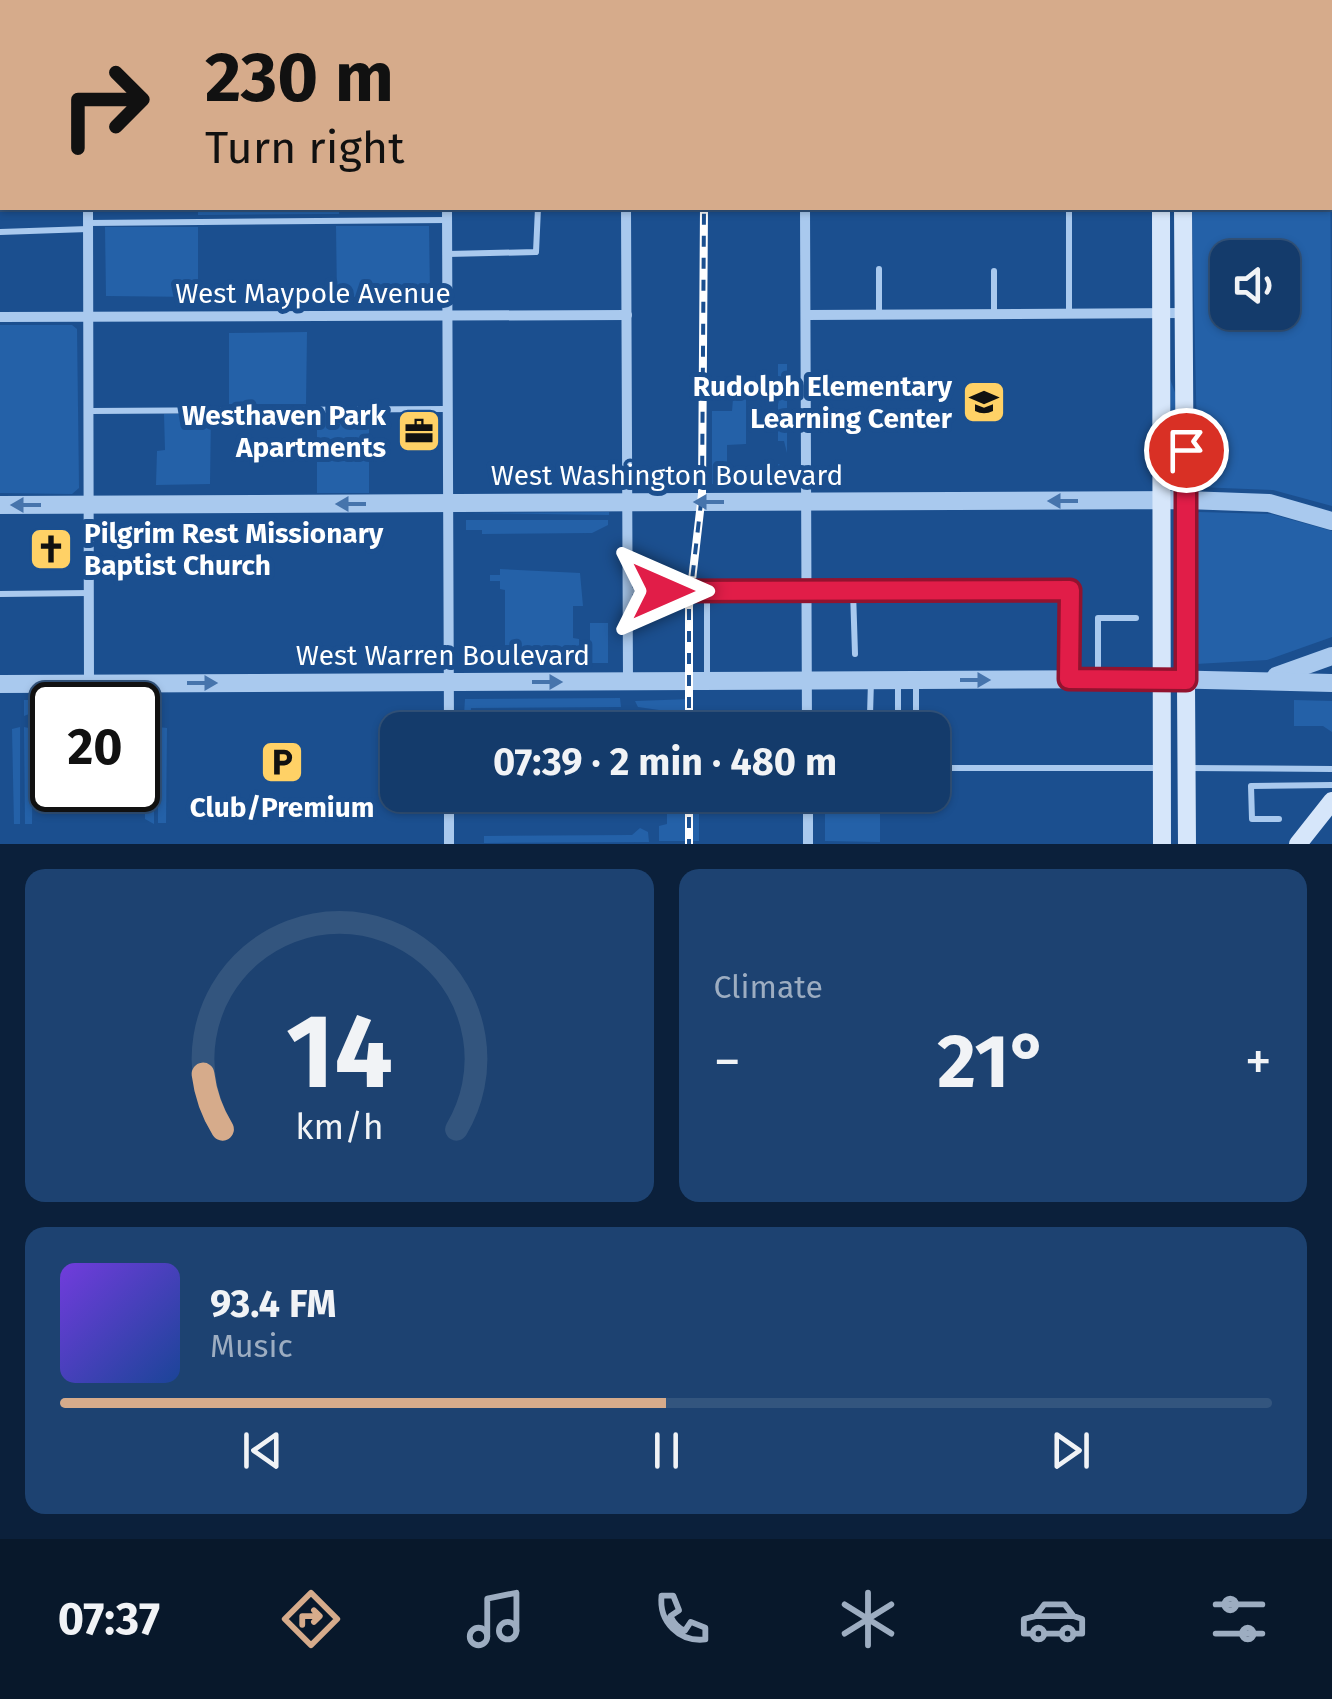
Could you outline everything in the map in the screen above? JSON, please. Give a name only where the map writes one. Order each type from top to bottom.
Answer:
[{"type":"main road","points":[[1162,210],[1162,844]]},
{"type":"main road","points":[[1182,212],[1187,844]]},
{"type":"main road","points":[[1298,844],[1332,801]]},
{"type":"street","points":[[88,210],[89,682]]},
{"type":"street","points":[[626,210],[628,681]]},
{"type":"street","points":[[806,210],[807,712]]},
{"type":"street","points":[[447,214],[450,712]]},
{"type":"street","points":[[806,316],[1185,313]]},
{"type":"street","name":"West Maypole Avenue","points":[[0,317],[627,314]]},
{"type":"street","name":"West Washington Boulevard","points":[[0,505],[1186,500],[1269,503],[1332,520]]},
{"type":"street","name":"West Warren Boulevard","points":[[1246,680],[1274,677],[1332,656]]},
{"type":"street","name":"West Warren Boulevard","points":[[160,684],[1069,679],[1332,683]]},
{"type":"street","name":"West Warren Boulevard","points":[[0,684],[30,684]]},
{"type":"street","points":[[450,812],[450,844]]},
{"type":"street","points":[[808,812],[808,844]]},
{"type":"lane","points":[[447,254],[536,252],[538,210]]},
{"type":"lane","points":[[1069,210],[1069,314]]},
{"type":"lane","points":[[0,232],[447,214]]},
{"type":"lane","points":[[878,315],[879,270]]},
{"type":"lane","points":[[994,271],[994,314]]},
{"type":"lane","points":[[88,411],[448,409]]},
{"type":"lane","points":[[628,591],[1070,590],[1069,679]]},
{"type":"lane","points":[[707,591],[707,681]]},
{"type":"lane","points":[[853,591],[854,654]]},
{"type":"lane","points":[[0,594],[88,593]]},
{"type":"lane","points":[[1098,679],[1098,618],[1136,618]]},
{"type":"lane","points":[[870,712],[871,680]]},
{"type":"lane","points":[[907,680],[915,712]]},
{"type":"lane","points":[[899,712],[907,680]]},
{"type":"lane","points":[[950,768],[1161,768]]},
{"type":"lane","points":[[1187,768],[1332,769]]},
{"type":"lane","points":[[1279,818],[1252,818],[1251,786],[1332,785]]},
{"type":"shaded area","points":[[198,210],[339,210],[339,214],[198,215]]},
{"type":"shaded area","points":[[1192,210],[1330,210],[1332,506],[1273,490],[1198,487]]},
{"type":"shaded area","points":[[336,226],[429,226],[430,296],[337,297]]},
{"type":"shaded area","points":[[105,227],[198,227],[198,297],[106,296]]},
{"type":"shaded area","points":[[0,325],[72,325],[77,329],[79,488],[72,494],[0,493]]},
{"type":"shaded area","points":[[307,332],[306,404],[229,404],[229,333]]},
{"type":"shaded area","points":[[778,364],[787,364],[787,453],[784,441],[778,441]]},
{"type":"shaded area","points":[[1170,379],[1176,395],[1177,472],[1171,472]]},
{"type":"shaded area","points":[[746,398],[746,444],[727,445],[727,484],[712,484],[712,411],[732,411],[733,399]]},
{"type":"shaded area","points":[[317,413],[369,413],[369,493],[317,493]]},
{"type":"shaded area","points":[[164,414],[211,414],[210,484],[156,485],[157,451],[165,450]]},
{"type":"shaded area","points":[[778,464],[788,468],[788,484],[740,481],[741,476],[777,476]]},
{"type":"shaded area","points":[[609,512],[609,515],[466,513]]},
{"type":"shaded area","points":[[1271,514],[1332,531],[1332,637],[1267,660],[1196,664],[1195,515]]},
{"type":"shaded area","points":[[466,520],[608,520],[608,525],[592,533],[482,534],[482,530],[466,530]]},
{"type":"shaded area","points":[[500,569],[580,573],[583,606],[573,606],[573,638],[579,639],[579,649],[590,649],[590,623],[608,623],[608,663],[510,663],[510,649],[505,648],[505,590],[500,589],[500,581],[490,581],[490,575],[500,575]]},
{"type":"shaded area","points":[[620,698],[621,707],[471,708],[471,712],[464,712],[465,699]]},
{"type":"shaded area","points":[[692,699],[692,712],[638,707],[635,701]]},
{"type":"shaded area","points":[[24,700],[30,700],[30,714],[24,716]]},
{"type":"shaded area","points":[[1294,700],[1332,701],[1332,732],[1323,726],[1294,726]]},
{"type":"shaded area","points":[[20,727],[20,824],[14,824],[12,729]]},
{"type":"shaded area","points":[[24,727],[30,728],[32,812],[32,824],[25,824]]},
{"type":"shaded area","points":[[160,727],[167,728],[166,823],[158,823]]},
{"type":"shaded area","points":[[145,812],[154,812],[154,824],[145,819]]},
{"type":"shaded area","points":[[667,812],[699,812],[699,841],[659,841],[659,826],[667,824]]},
{"type":"shaded area","points":[[825,812],[880,812],[880,842],[825,841]]},
{"type":"shaded area","points":[[640,828],[648,832],[649,842],[484,843],[484,836],[632,835]]},
{"type":"railway","points":[[689,712],[689,606],[702,494],[704,210]]},
{"type":"railway","points":[[689,812],[689,844]]},
{"type":"place","name":"Rudolph Elementary Learning Center","points":[[984,402]]},
{"type":"place","name":"Westhaven Park Apartments","points":[[419,431]]},
{"type":"place","name":"Pilgrim Rest Missionary Baptist Church","points":[[51,549]]},
{"type":"place","name":"Club/Premium","points":[[282,762]]},
{"type":"route","points":[[663,591],[1070,590],[1069,679],[1186,680],[1186,450]]}]
